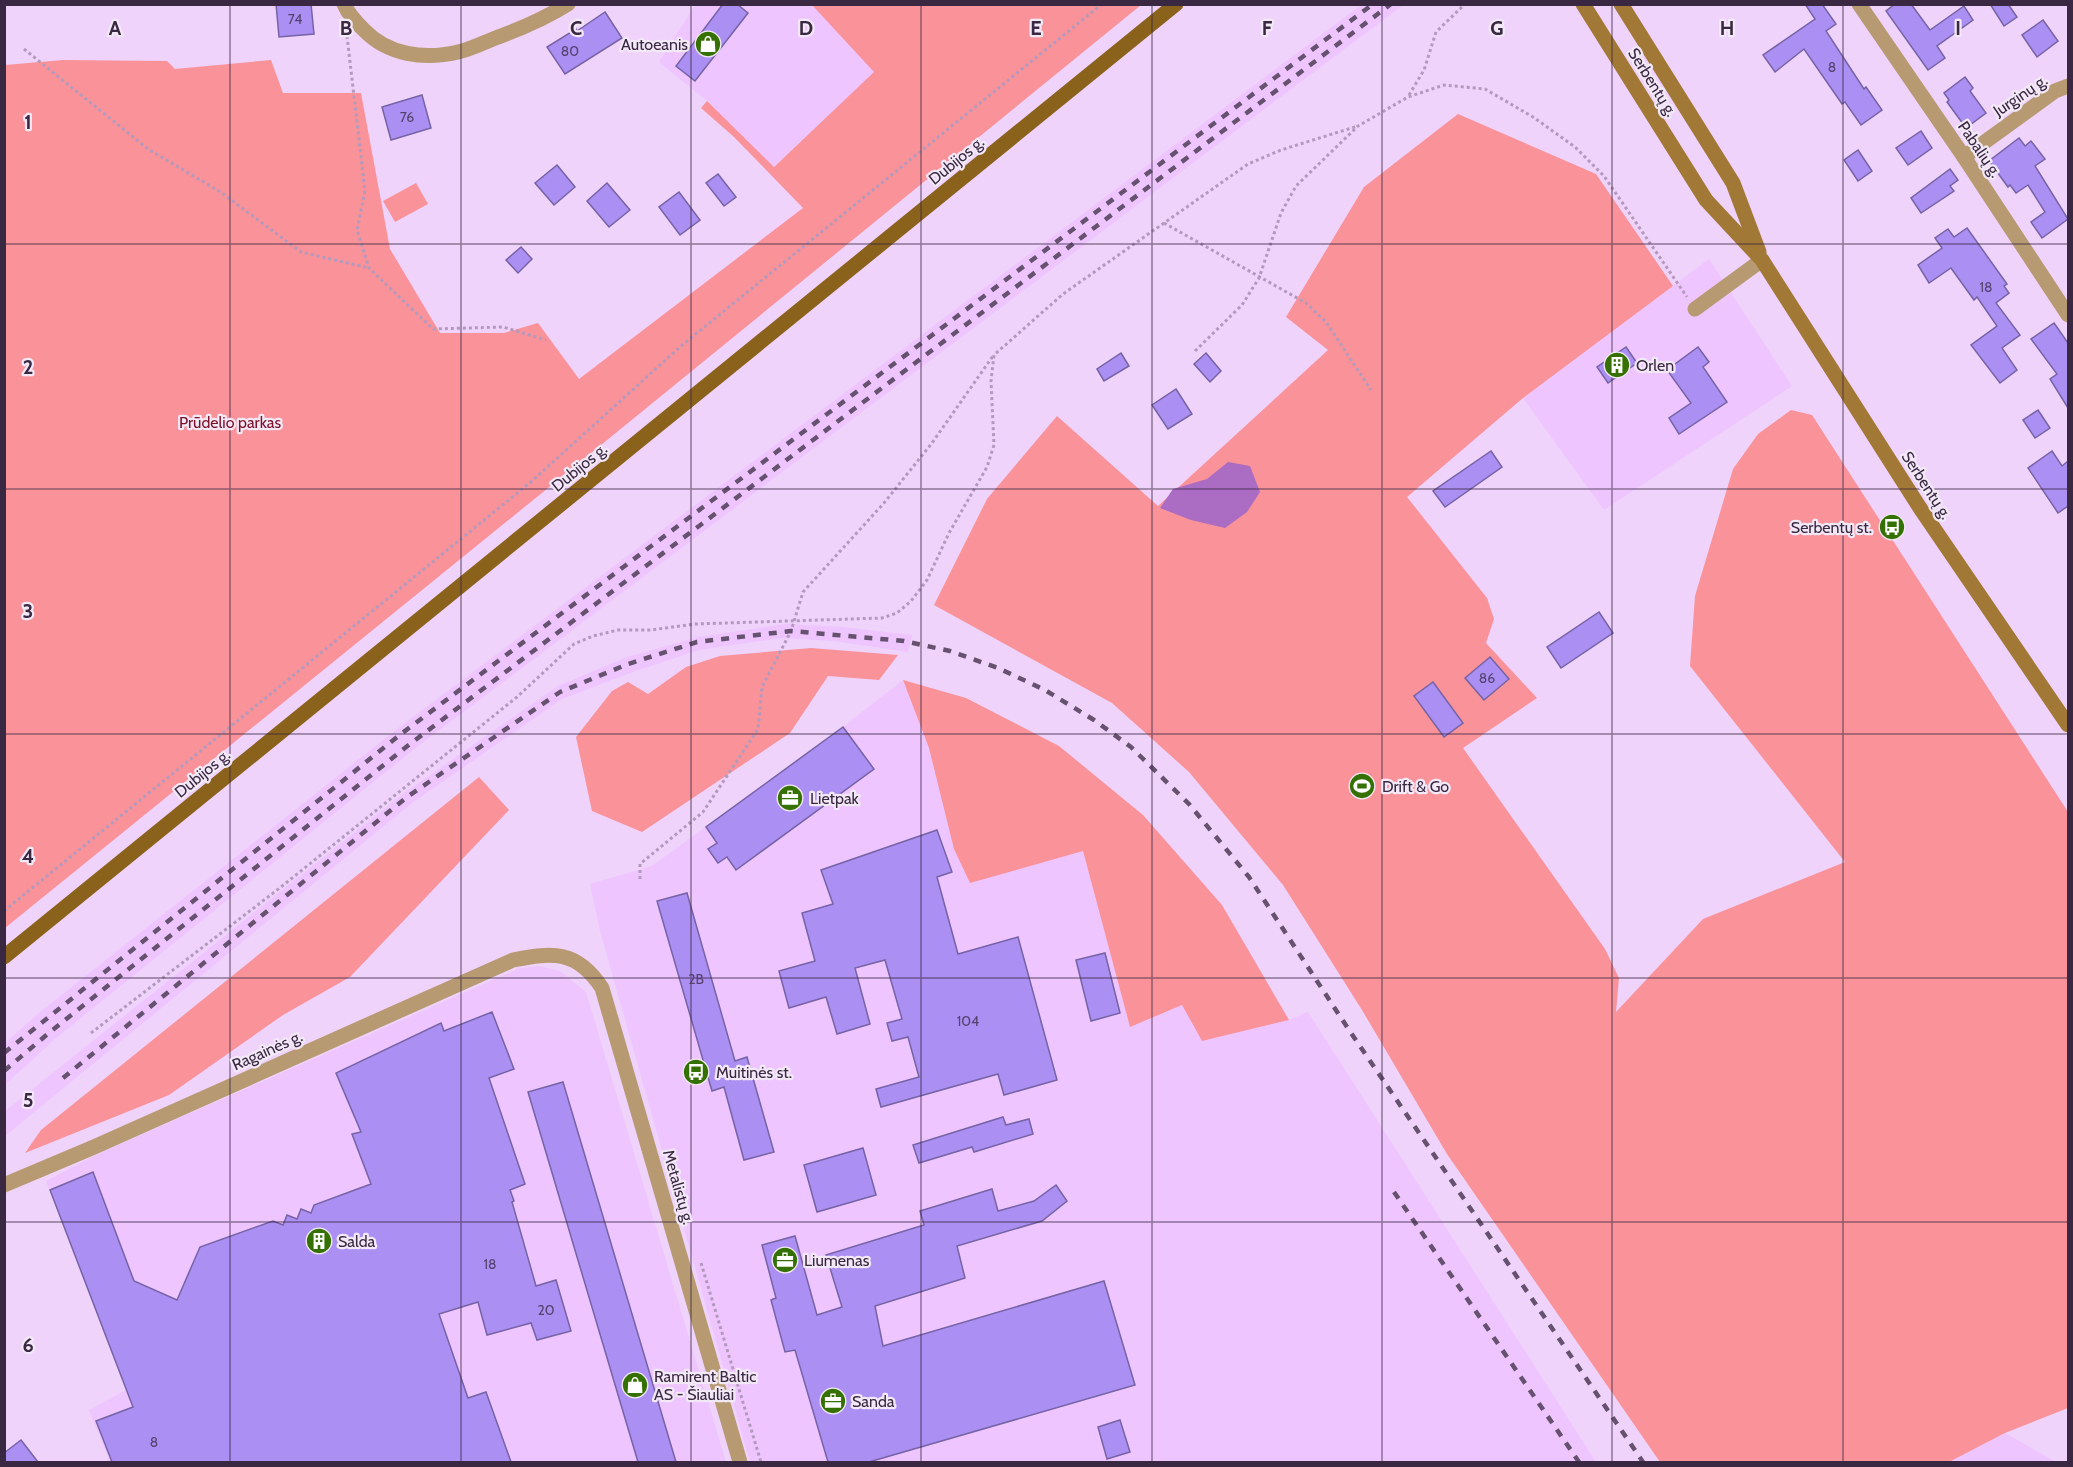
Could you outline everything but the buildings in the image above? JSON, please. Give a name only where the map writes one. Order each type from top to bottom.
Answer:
[{"type":"main road","name":"Dubijos g.","points":[[4,957],[1176,4]]},
{"type":"main road","name":"Serbentų g.","points":[[1583,4],[1706,200],[1762,260],[1920,508],[2068,725]]},
{"type":"main road","name":"Serbentų g.","points":[[1621,4],[1733,183],[1762,260]]},
{"type":"street","points":[[344,6],[368,34],[385,47],[409,54],[433,56],[459,52],[546,18],[568,4]]},
{"type":"street","name":"Pabalių g.","points":[[1859,4],[1964,157],[2068,315]]},
{"type":"street","name":"Jurginų g.","points":[[1964,157],[2055,91],[2068,86]]},
{"type":"street","points":[[1695,309],[1762,260]]},
{"type":"street","name":"Ragainės g.","points":[[4,1185],[513,960],[545,953]]},
{"type":"street","name":"Metalistų g.","points":[[545,953],[565,957],[584,966],[602,988],[740,1462]]},
{"type":"path","points":[[4,911],[532,481],[681,346],[1102,4]]},
{"type":"path","points":[[1408,97],[1424,70],[1436,32],[1465,4]]},
{"type":"path","points":[[344,6],[365,191],[357,230],[369,268],[433,329],[503,327],[546,340]]},
{"type":"path","points":[[24,49],[148,149],[222,193],[301,252],[369,268]]},
{"type":"path","points":[[1195,351],[1242,305],[1259,278],[1281,213],[1296,186],[1359,126],[1408,97],[1444,85],[1485,89],[1533,117],[1575,147],[1604,176],[1695,309]]},
{"type":"path","points":[[640,879],[640,864],[703,812],[758,729],[762,687],[791,631],[803,592],[884,503],[994,355],[1063,294],[1248,164],[1281,150],[1359,126]]},
{"type":"path","points":[[1164,223],[1306,303],[1326,322],[1371,390]]},
{"type":"path","points":[[91,1033],[281,887],[517,697],[574,644],[593,636],[618,630],[651,630],[695,624],[794,619],[882,618],[897,613],[911,602],[927,580],[949,533],[987,467],[994,445],[991,381],[994,355]]},
{"type":"path","points":[[701,1263],[761,1462]]},
{"type":"shaded area","points":[[812,4],[875,72],[773,167],[707,101],[659,62],[695,5]]},
{"type":"shaded area","points":[[1361,5],[1403,5],[413,750],[55,1039],[5,1085],[5,1043],[39,1013],[397,729]]},
{"type":"shaded area","points":[[1709,259],[1792,386],[1604,510],[1523,398]]},
{"type":"shaded area","points":[[1228,462],[1250,466],[1260,492],[1247,512],[1225,528],[1191,520],[1160,508],[1173,489],[1207,479]]},
{"type":"shaded area","points":[[786,624],[843,627],[912,635],[908,652],[833,641],[782,638],[699,650],[562,699],[412,803],[5,1136],[5,1111],[404,793],[558,686],[627,657],[698,637]]},
{"type":"shaded area","points":[[903,680],[929,748],[1083,851],[1130,1027],[1182,1005],[1202,1041],[1289,1020],[1308,1012],[1596,1462],[750,1462],[600,931],[590,884],[652,866],[843,727]]},
{"type":"shaded area","points":[[539,966],[560,971],[586,992],[726,1462],[107,1462],[108,1457],[89,1410],[126,1390],[46,1181],[98,1154],[520,968]]},
{"type":"shaded area","points":[[2005,1433],[2056,1462],[1949,1462]]},
{"type":"green space","name":"Prūdelio parkas","points":[[812,5],[1141,5],[5,928],[5,65],[63,60],[167,61],[175,69],[271,60],[283,93],[361,93],[390,249],[440,333],[504,333],[538,323],[579,379],[803,208],[734,137],[701,108],[707,101],[774,167],[874,72]]},
{"type":"green space","points":[[1458,114],[1596,174],[1673,286],[1523,398],[1407,497],[1487,598],[1494,619],[1486,643],[1537,698],[1463,748],[1605,949],[1619,978],[1616,1012],[1703,919],[1845,862],[1690,666],[1695,596],[1733,469],[1758,434],[1791,410],[1812,415],[2068,812],[2068,1408],[2005,1433],[1949,1462],[1660,1462],[1447,1154],[1362,1010],[1283,885],[1189,772],[1112,703],[934,605],[987,499],[1057,416],[1158,506],[1328,350],[1286,317],[1364,187]]},
{"type":"green space","points":[[416,183],[428,204],[395,222],[383,201]]},
{"type":"green space","points":[[811,648],[898,655],[879,680],[828,676],[790,733],[642,832],[592,811],[576,737],[612,691],[628,682],[648,694],[686,667],[720,656]]},
{"type":"green space","points":[[903,680],[966,698],[1059,746],[1143,815],[1222,905],[1289,1020],[1202,1041],[1182,1005],[1130,1027],[1083,851],[970,883],[954,849],[929,748]]},
{"type":"green space","points":[[479,777],[509,810],[350,977],[283,1015],[169,1095],[25,1153],[41,1130]]},
{"type":"railway","points":[[4,1053],[401,734],[1373,4]]},
{"type":"railway","points":[[4,1071],[410,744],[1391,4]]},
{"type":"railway","points":[[63,1078],[407,797],[560,692],[628,664],[697,642],[791,631],[904,641],[950,651],[998,668],[1045,690],[1094,720],[1131,747],[1189,804],[1249,877],[1349,1030],[1643,1462]]},
{"type":"railway","points":[[1394,1192],[1579,1462]]},
{"type":"place","name":"Autoeanis","points":[[708,44]]},
{"type":"place","name":"Orlen","points":[[1617,365]]},
{"type":"place","name":"Serbentų st.","points":[[1892,527]]},
{"type":"place","name":"Drift & Go","points":[[1362,786]]},
{"type":"place","name":"Lietpak","points":[[790,798]]},
{"type":"place","name":"Muitinės st.","points":[[696,1072]]},
{"type":"place","name":"Salda","points":[[319,1241]]},
{"type":"place","name":"Liumenas","points":[[785,1260]]},
{"type":"place","name":"Ramirent Baltic AS - Šiauliai","points":[[635,1385]]},
{"type":"place","name":"Sanda","points":[[833,1401]]}]
